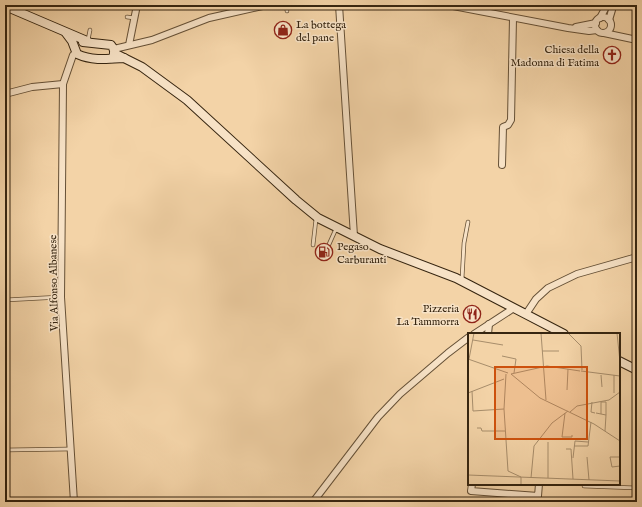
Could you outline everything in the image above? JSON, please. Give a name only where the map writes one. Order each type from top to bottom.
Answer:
[{"type":"street","points":[[126,59],[126,52],[138,5]]},
{"type":"street","points":[[62,30],[68,35],[78,52],[105,60],[112,52],[128,45],[152,40],[209,18],[266,5]]},
{"type":"street","points":[[339,5],[354,236]]},
{"type":"street","points":[[448,5],[568,28],[590,31],[597,30],[622,38],[637,40]]},
{"type":"street","points":[[597,30],[598,21],[607,5]]},
{"type":"street","points":[[604,33],[610,29],[612,10],[611,5]]},
{"type":"street","points":[[5,6],[112,52],[142,67],[187,100],[296,200],[316,216],[380,249],[462,281],[491,300],[514,308],[562,333]]},
{"type":"street","points":[[502,165],[503,127],[508,125],[511,120],[513,18]]},
{"type":"street","points":[[568,28],[579,27],[605,18],[622,38]]},
{"type":"street","points":[[78,52],[77,43],[87,41]]},
{"type":"street","name":"Via Alfonso Albanese","points":[[74,502],[62,296],[63,84],[70,64],[78,52]]},
{"type":"street","points":[[5,94],[32,87],[63,84]]},
{"type":"street","points":[[526,314],[536,299],[548,288],[577,274],[637,258]]},
{"type":"street","points":[[476,333],[514,308]]},
{"type":"street","points":[[488,333],[489,324]]},
{"type":"street","points":[[313,502],[378,418],[400,394],[448,352],[468,338]]},
{"type":"street","points":[[620,362],[637,370]]},
{"type":"street","points":[[472,485],[471,491],[538,496],[539,485]]},
{"type":"lane","points":[[286,5],[287,10]]},
{"type":"lane","points":[[127,17],[135,18]]},
{"type":"lane","points":[[87,41],[90,30]]},
{"type":"lane","points":[[313,245],[316,216]]},
{"type":"lane","points":[[462,281],[468,222]]},
{"type":"lane","points":[[326,252],[335,231],[338,228]]},
{"type":"lane","points":[[5,300],[62,296]]},
{"type":"lane","points":[[5,450],[70,449]]},
{"type":"lane","points":[[584,486],[637,488]]},
{"type":"place","name":"La bottega del pane","points":[[283,30]]},
{"type":"place","name":"Chiesa della Madonna di Fatima","points":[[612,55]]},
{"type":"place","name":"Pegaso Carburanti","points":[[324,252]]},
{"type":"place","name":"Pizzeria La Tammorra","points":[[472,314]]}]
